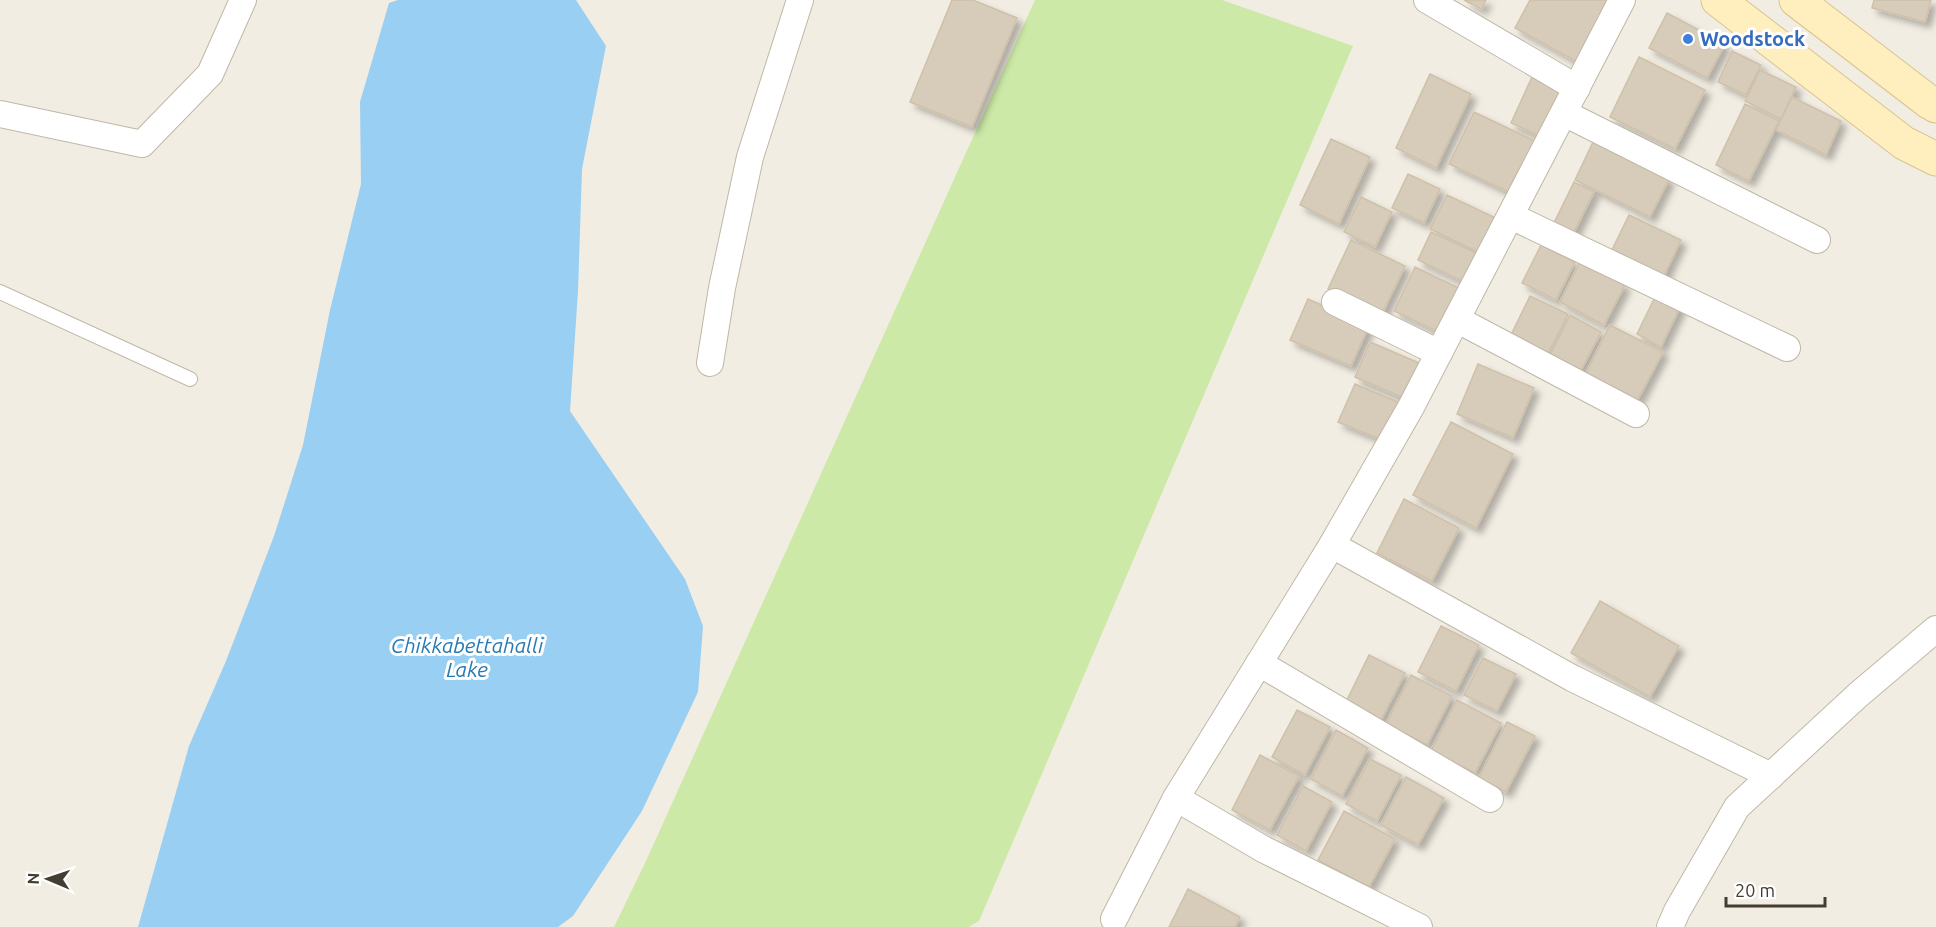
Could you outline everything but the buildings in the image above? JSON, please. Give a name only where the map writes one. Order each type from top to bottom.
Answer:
[{"type":"main road","points":[[1718,0],[1904,143],[1936,159]]},
{"type":"main road","points":[[1796,0],[1936,106]]},
{"type":"street","points":[[0,114],[142,144],[210,74],[243,0]]},
{"type":"street","points":[[710,363],[722,288],[750,157],[800,0]]},
{"type":"street","points":[[1427,0],[1577,88]]},
{"type":"street","points":[[1114,919],[1176,798],[1332,545],[1411,407],[1622,0]]},
{"type":"street","points":[[1564,113],[1817,240]]},
{"type":"street","points":[[1511,216],[1787,348]]},
{"type":"street","points":[[1335,302],[1440,353]]},
{"type":"street","points":[[1458,320],[1636,414]]},
{"type":"street","points":[[1332,545],[1572,678],[1771,776]]},
{"type":"street","points":[[1670,927],[1737,807],[1857,695],[1936,629]]},
{"type":"street","points":[[1259,663],[1490,799]]},
{"type":"street","points":[[1176,798],[1263,849],[1419,927]]},
{"type":"lane","points":[[0,292],[190,379]]},
{"type":"green space","points":[[1035,0],[1222,0],[1353,46],[979,921],[969,927],[614,927],[646,861]]},
{"type":"water","name":"Chikkabettahalli Lake","points":[[398,0],[576,0],[606,46],[582,169],[578,291],[570,411],[685,579],[703,626],[698,692],[642,811],[573,916],[558,927],[138,927],[189,746],[226,661],[274,536],[303,445],[330,310],[361,184],[360,102],[389,3]]},
{"type":"place","name":"Woodstock","points":[[1688,39]]}]
